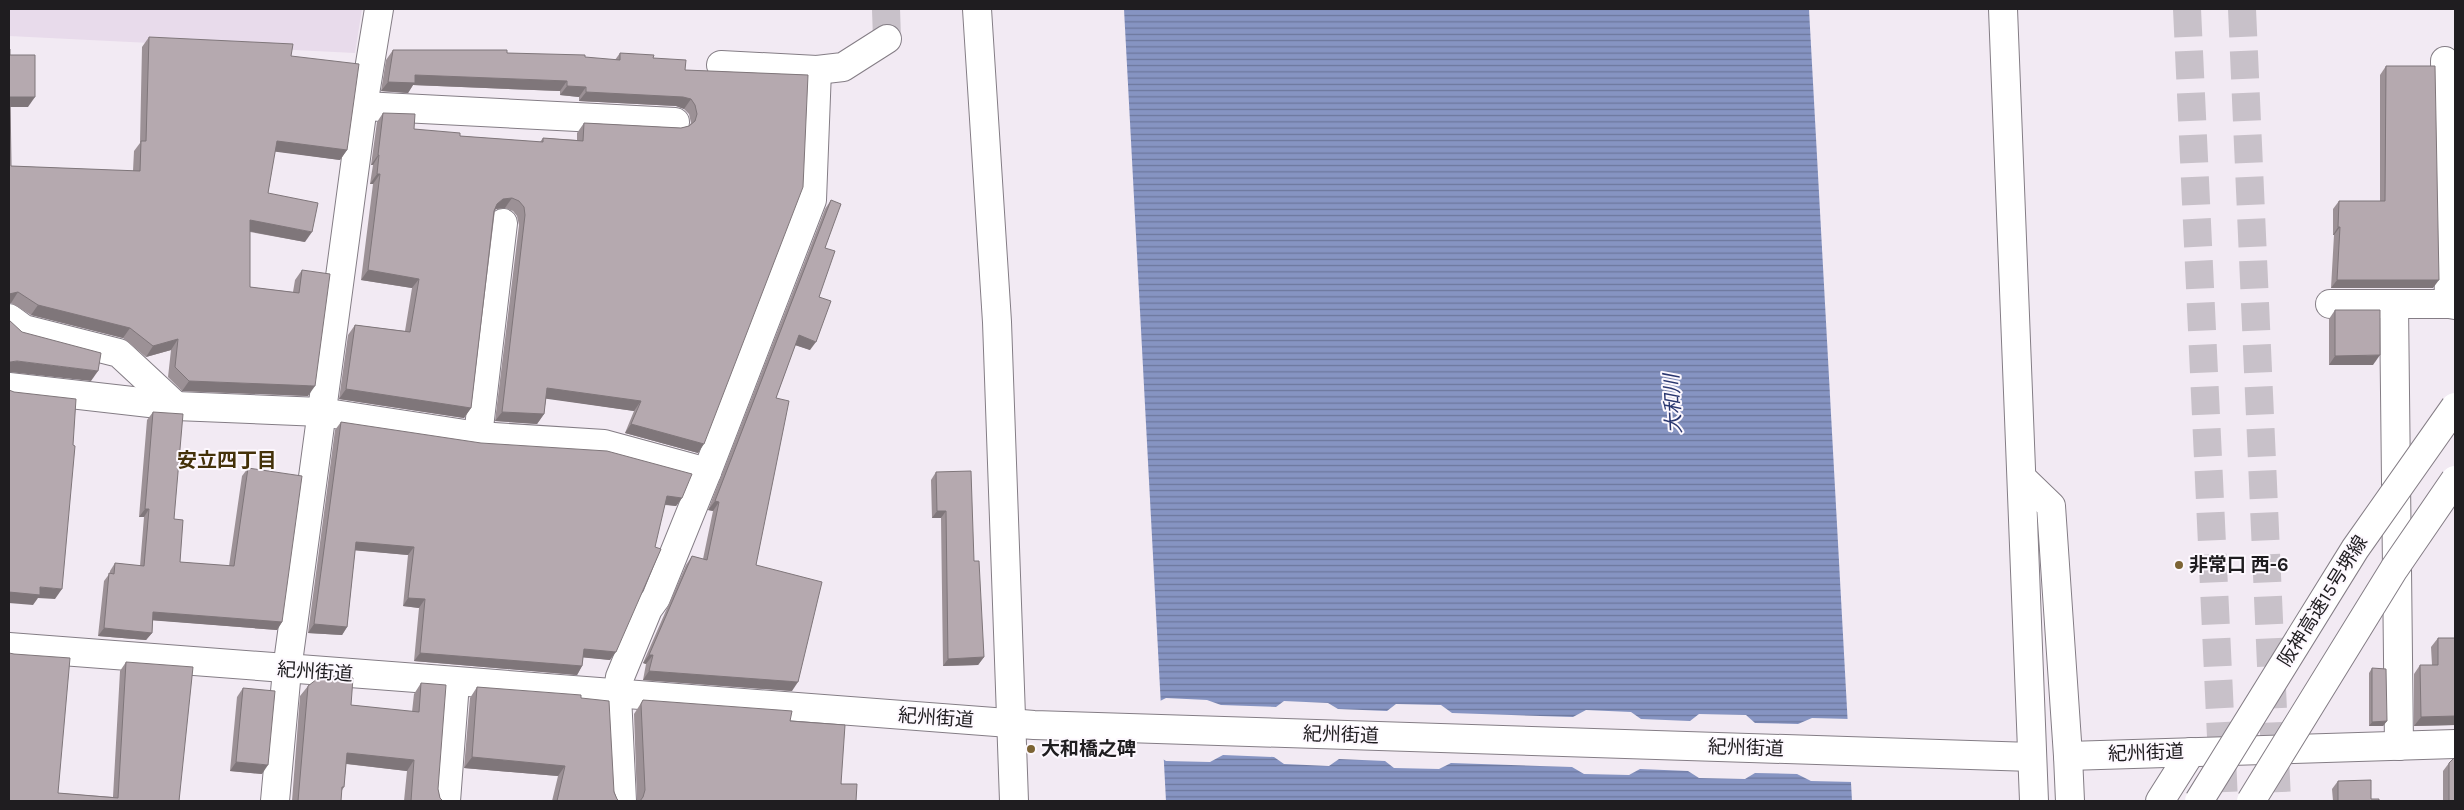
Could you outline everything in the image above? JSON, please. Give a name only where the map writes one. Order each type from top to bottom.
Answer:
[{"type":"main road","points":[[275,801],[287,670],[363,106],[378,9]]},
{"type":"main road","points":[[978,9],[1023,725],[1014,801]]},
{"type":"main road","points":[[2003,9],[2022,478],[2019,757],[2034,801]]},
{"type":"main road","points":[[721,65],[817,70],[843,66],[887,39]]},
{"type":"main road","points":[[2330,304],[2452,305],[2446,60]]},
{"type":"main road","points":[[622,801],[620,677],[648,609],[656,598],[707,472],[812,200],[817,70]]},
{"type":"main road","points":[[363,106],[675,122]]},
{"type":"main road","points":[[478,436],[503,223]]},
{"type":"main road","points":[[2394,304],[2399,746]]},
{"type":"main road","points":[[9,318],[24,329],[119,353],[176,406]]},
{"type":"main road","points":[[9,387],[176,406],[321,412],[478,436],[604,444],[707,472]]},
{"type":"main road","name":"阪神高速15号堺線","points":[[2199,801],[2355,549],[2455,407]]},
{"type":"main road","points":[[2022,478],[2051,506],[2070,801]]},
{"type":"main road","points":[[2251,801],[2394,569],[2455,480]]},
{"type":"main road","name":"紀州街道","points":[[9,647],[455,683],[1023,725],[2019,757]]},
{"type":"main road","points":[[446,801],[455,683]]},
{"type":"main road","name":"紀州街道","points":[[2068,756],[2455,744]]},
{"type":"main road","points":[[2259,801],[2291,749]]},
{"type":"main road","points":[[2160,801],[2190,752]]},
{"type":"shaded area","points":[[9,9],[362,9],[355,53],[9,36]]},
{"type":"water","name":"大和川","points":[[1124,9],[1809,9],[1852,801],[1166,801]]},
{"type":"pier","points":[[1166,698],[1207,700],[1221,705],[1276,707],[1284,701],[1328,703],[1338,709],[1387,711],[1396,704],[1441,705],[1452,713],[1573,717],[1586,710],[1631,712],[1641,719],[1690,721],[1699,714],[1746,715],[1755,723],[1798,724],[1812,718],[1850,719],[1854,782],[1811,781],[1797,774],[1755,773],[1745,779],[1699,778],[1688,771],[1640,769],[1629,775],[1584,774],[1572,767],[1451,763],[1439,769],[1394,768],[1385,761],[1339,759],[1329,766],[1284,764],[1274,757],[1223,755],[1210,762],[1166,761],[1161,758],[1158,702]]},
{"type":"building","points":[[149,37],[293,44],[291,56],[359,64],[347,150],[277,141],[268,193],[318,203],[312,232],[250,220],[250,287],[299,293],[302,270],[330,274],[315,386],[189,381],[175,367],[178,339],[153,346],[130,328],[38,305],[18,292],[9,294],[9,49],[10,55],[35,55],[35,97],[10,97],[11,166],[140,171],[141,141],[146,141]]},
{"type":"building","points":[[393,50],[507,50],[507,53],[585,55],[585,57],[620,60],[620,53],[654,55],[653,58],[686,60],[685,70],[808,75],[803,187],[704,444],[631,424],[641,401],[547,388],[544,414],[502,412],[525,215],[524,207],[519,201],[512,198],[503,199],[497,204],[494,211],[471,408],[346,389],[355,325],[410,332],[419,279],[368,270],[380,174],[377,174],[383,113],[415,114],[414,129],[460,133],[460,136],[543,142],[543,138],[583,141],[584,123],[681,128],[689,126],[695,121],[697,114],[691,99],[586,92],[586,87],[567,86],[567,81],[415,75],[415,83],[388,82]]},
{"type":"building","points":[[2386,66],[2435,66],[2439,280],[2337,280],[2340,227],[2338,227],[2339,201],[2385,201]]},
{"type":"building","points":[[831,200],[841,204],[825,248],[835,251],[819,297],[831,301],[816,342],[799,335],[776,398],[789,401],[756,565],[822,582],[798,682],[649,671],[653,655],[649,655],[692,556],[707,560],[719,502],[715,501]]},
{"type":"building","points":[[2335,310],[2380,310],[2380,355],[2335,356]]},
{"type":"building","points":[[9,320],[22,332],[101,353],[98,371],[17,361],[10,362],[9,364]]},
{"type":"building","points":[[9,390],[76,399],[73,445],[75,446],[62,589],[40,587],[40,595],[9,592]]},
{"type":"building","points":[[153,412],[183,414],[174,519],[183,520],[180,562],[234,566],[248,468],[302,476],[282,622],[153,612],[152,633],[104,628],[109,573],[114,574],[115,563],[144,566],[149,509],[145,509]]},
{"type":"building","points":[[341,422],[481,443],[607,451],[692,474],[682,498],[667,496],[655,547],[661,549],[616,652],[584,649],[582,666],[420,653],[425,599],[408,598],[414,547],[356,542],[347,627],[314,624]]},
{"type":"building","points":[[971,471],[974,561],[979,561],[984,657],[948,659],[946,511],[937,511],[936,472]]},
{"type":"building","points":[[2438,638],[2455,638],[2455,716],[2421,717],[2420,665],[2438,665]]},
{"type":"building","points":[[9,653],[70,658],[58,793],[118,798],[126,662],[193,667],[179,801],[9,801]]},
{"type":"building","points":[[2372,668],[2386,669],[2387,721],[2372,722]]},
{"type":"building","points":[[322,675],[353,678],[351,705],[419,712],[421,683],[446,685],[438,789],[440,798],[443,801],[411,801],[414,760],[347,753],[341,801],[298,801],[308,686]]},
{"type":"building","points":[[477,687],[581,695],[581,698],[609,701],[614,792],[619,801],[557,801],[565,766],[472,757]]},
{"type":"building","points":[[243,688],[275,691],[268,765],[236,762]]},
{"type":"building","points":[[643,700],[792,711],[790,721],[845,725],[841,784],[857,784],[856,801],[640,801],[645,790],[641,704]]},
{"type":"building","points":[[2455,757],[2455,801],[2449,801],[2449,763]]},
{"type":"building","points":[[2371,780],[2371,799],[2379,799],[2379,801],[2338,801],[2338,781]]},
{"type":"tunnel","points":[[886,9],[887,39]]},
{"type":"tunnel","points":[[2187,9],[2224,801]]},
{"type":"tunnel","points":[[2242,9],[2277,801]]},
{"type":"tram line","points":[[1956,9],[2001,9]]},
{"type":"place","name":"非常口 西-6","points":[[2179,565]]},
{"type":"place","name":"大和橋之碑","points":[[1031,749]]},
{"type":"district","name":"安立四丁目","points":[[227,460]]}]
